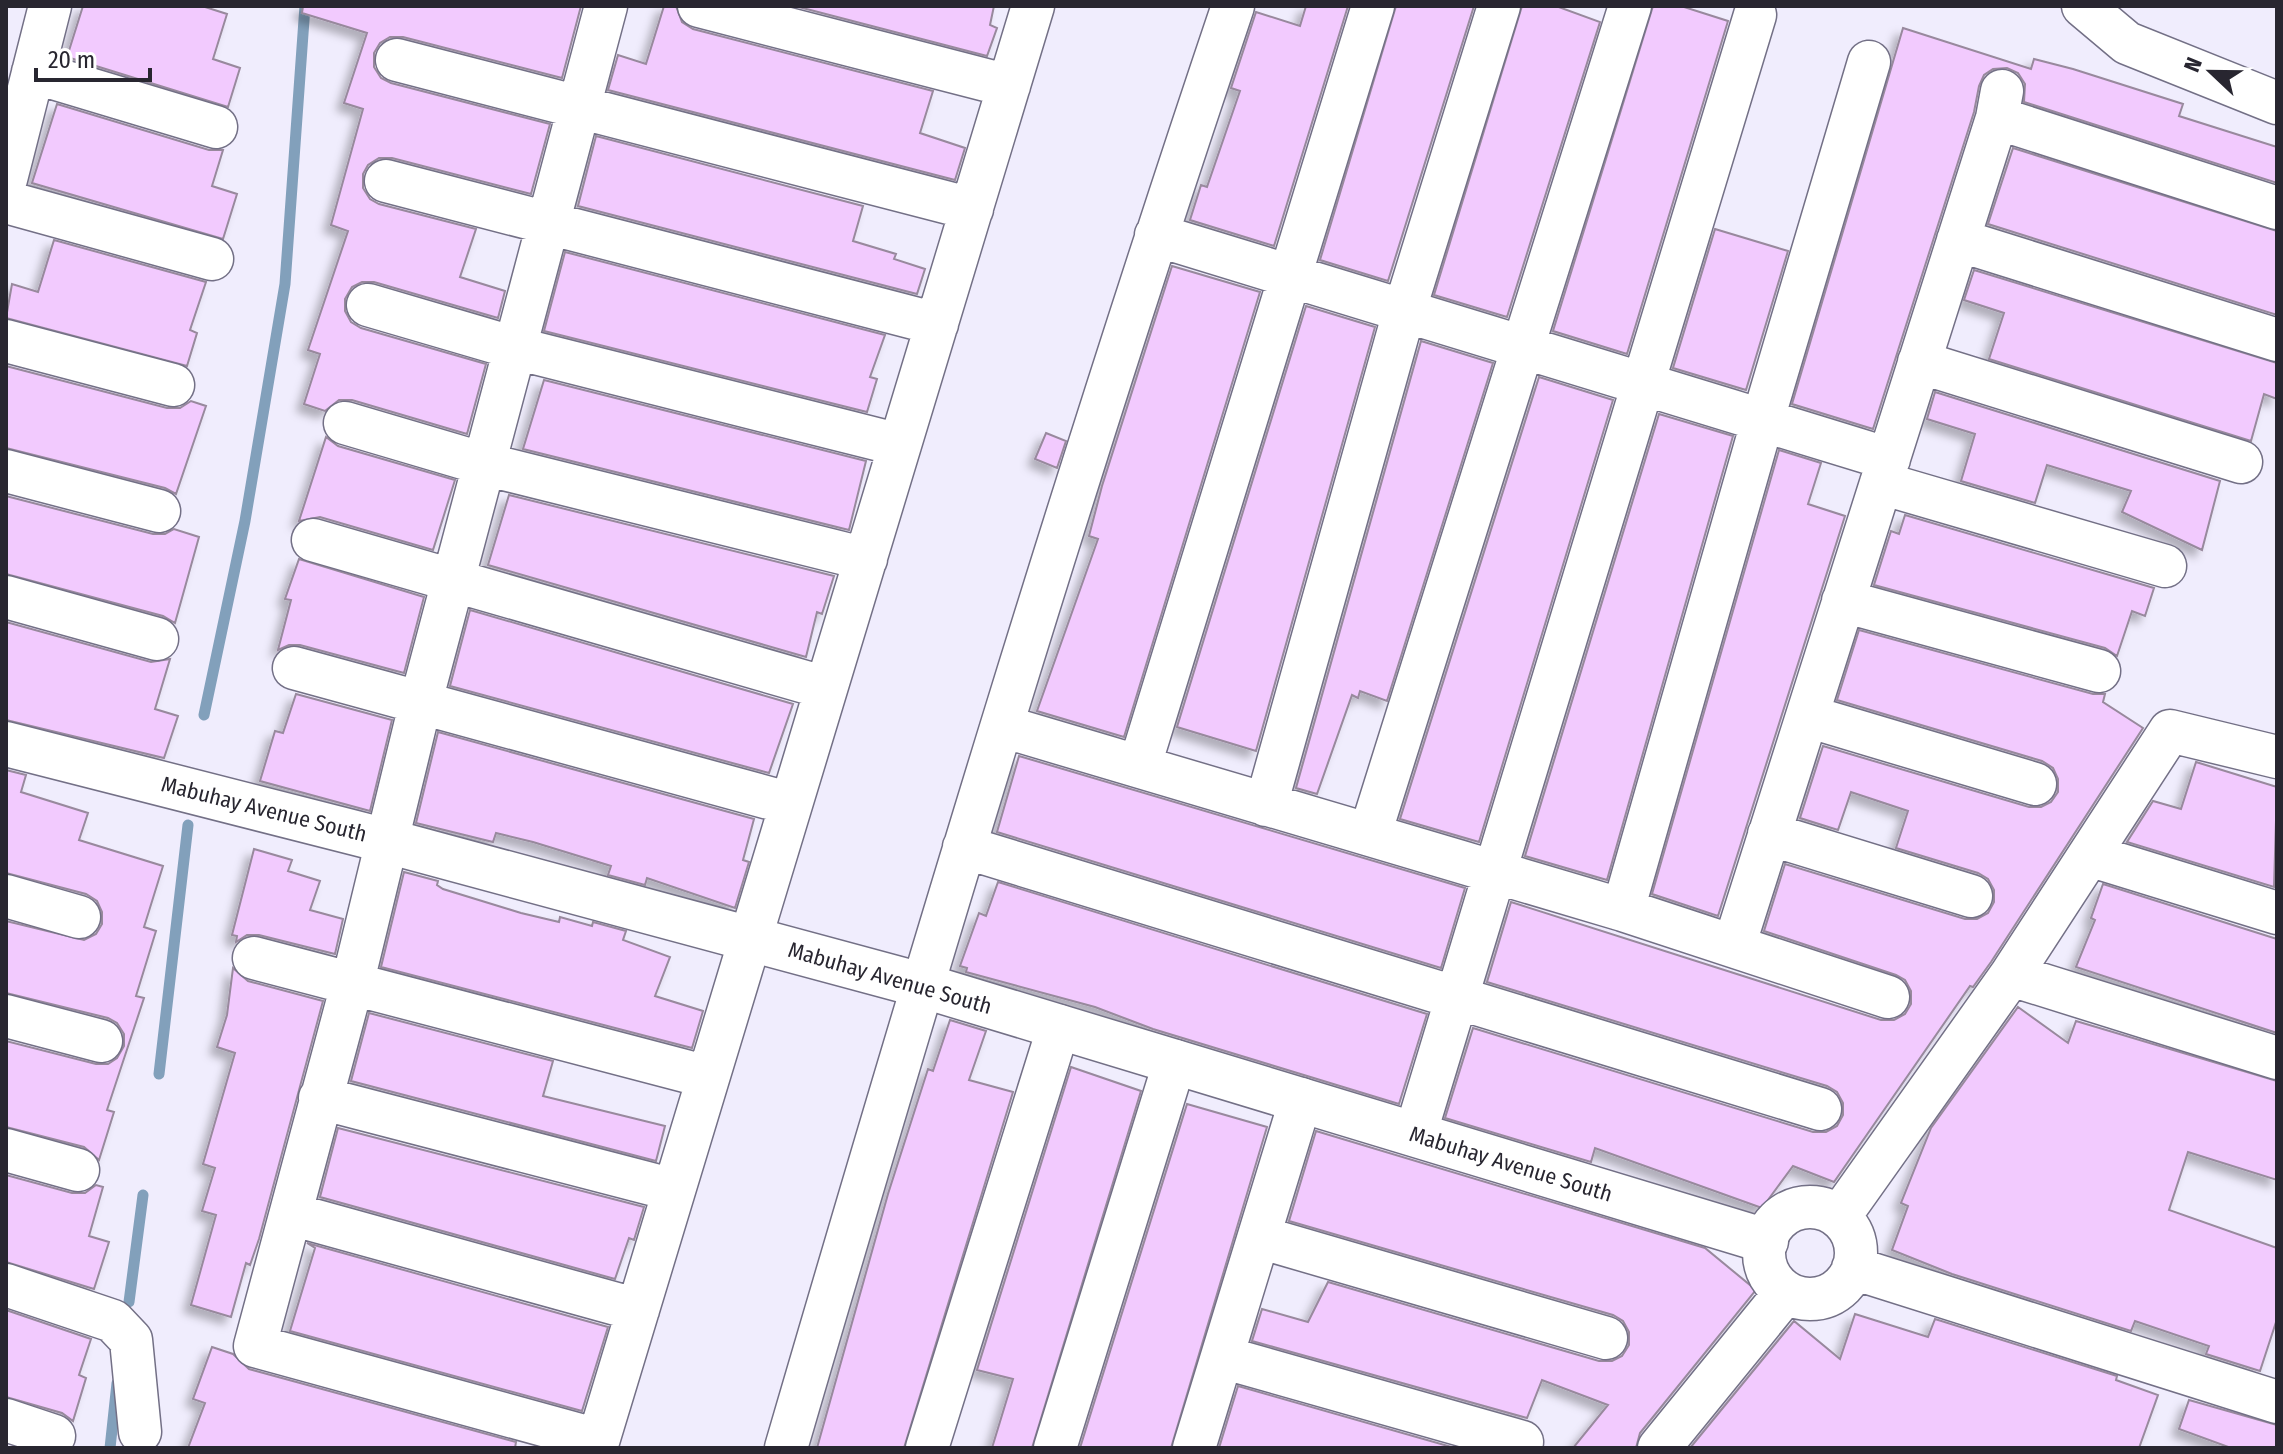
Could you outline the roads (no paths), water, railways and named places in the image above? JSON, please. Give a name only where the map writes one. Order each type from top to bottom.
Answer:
[{"type":"street","points":[[6,179],[50,6]]},
{"type":"street","points":[[606,6],[420,705],[353,981],[255,1346],[597,1444],[1033,6]]},
{"type":"street","points":[[699,6],[1009,86]]},
{"type":"street","points":[[786,1448],[921,985],[1156,235],[1233,6]]},
{"type":"street","points":[[1140,765],[1287,275],[1373,6]]},
{"type":"street","points":[[1266,805],[1404,312],[1499,6]]},
{"type":"street","points":[[1370,834],[1630,6]]},
{"type":"street","points":[[2083,6],[2127,43],[2277,103]]},
{"type":"street","points":[[1415,1135],[1755,15]]},
{"type":"street","points":[[397,60],[972,209]]},
{"type":"street","points":[[1623,910],[1869,62]]},
{"type":"street","points":[[33,72],[216,127]]},
{"type":"street","points":[[1734,946],[1999,105],[2277,208]]},
{"type":"street","points":[[386,181],[937,324]]},
{"type":"street","points":[[6,202],[212,259]]},
{"type":"street","points":[[1156,235],[1763,419],[1885,471],[2165,566]]},
{"type":"street","points":[[1958,240],[2277,340]]},
{"type":"street","points":[[368,305],[515,348],[900,445]]},
{"type":"street","points":[[6,341],[173,385]]},
{"type":"street","points":[[1919,362],[2241,462]]},
{"type":"street","points":[[345,423],[484,464],[866,559]]},
{"type":"street","points":[[6,471],[159,511]]},
{"type":"street","points":[[313,540],[454,578],[826,688]]},
{"type":"street","points":[[6,597],[157,639]]},
{"type":"street","points":[[1843,601],[2099,671]]},
{"type":"street","points":[[294,668],[420,705],[791,804]]},
{"type":"street","points":[[1807,716],[2035,784]]},
{"type":"street","points":[[1002,726],[1623,910],[1888,997]]},
{"type":"street","points":[[1839,1217],[2011,975],[2092,856],[2170,731],[2277,757]]},
{"type":"street","name":"Mabuhay Avenue South","points":[[6,744],[387,841],[921,985],[1766,1241]]},
{"type":"street","points":[[1769,834],[1971,896]]},
{"type":"street","points":[[964,847],[1820,1109]]},
{"type":"street","points":[[2092,856],[2277,913]]},
{"type":"street","points":[[6,896],[79,917]]},
{"type":"street","points":[[254,958],[353,981],[708,1077]]},
{"type":"street","points":[[2011,975],[2277,1058]]},
{"type":"street","points":[[6,1016],[101,1041]]},
{"type":"street","points":[[927,1448],[1059,1026]]},
{"type":"street","points":[[1055,1448],[1175,1061]]},
{"type":"street","points":[[320,1098],[674,1190]]},
{"type":"street","points":[[1194,1448],[1301,1099]]},
{"type":"street","points":[[6,1150],[78,1170]]},
{"type":"street","points":[[1796,1208],[1826,1209],[1839,1217],[1855,1240],[1853,1268],[1847,1281],[1825,1296],[1811,1299],[1786,1292],[1768,1270],[1764,1256],[1771,1227],[1796,1208]]},
{"type":"street","points":[[291,1214],[638,1310]]},
{"type":"street","points":[[1259,1237],[1606,1338]]},
{"type":"street","points":[[1853,1268],[2277,1402]]},
{"type":"street","points":[[6,1285],[113,1321],[131,1340],[140,1432]]},
{"type":"street","points":[[1659,1448],[1786,1292]]},
{"type":"street","points":[[1222,1357],[1522,1442]]},
{"type":"street","points":[[6,1420],[54,1436]]},
{"type":"waterway","points":[[204,715],[245,521],[285,284],[305,6]]},
{"type":"waterway","points":[[159,1074],[188,825]]},
{"type":"waterway","points":[[129,1302],[143,1195]]},
{"type":"waterway","points":[[110,1448],[117,1383]]}]
